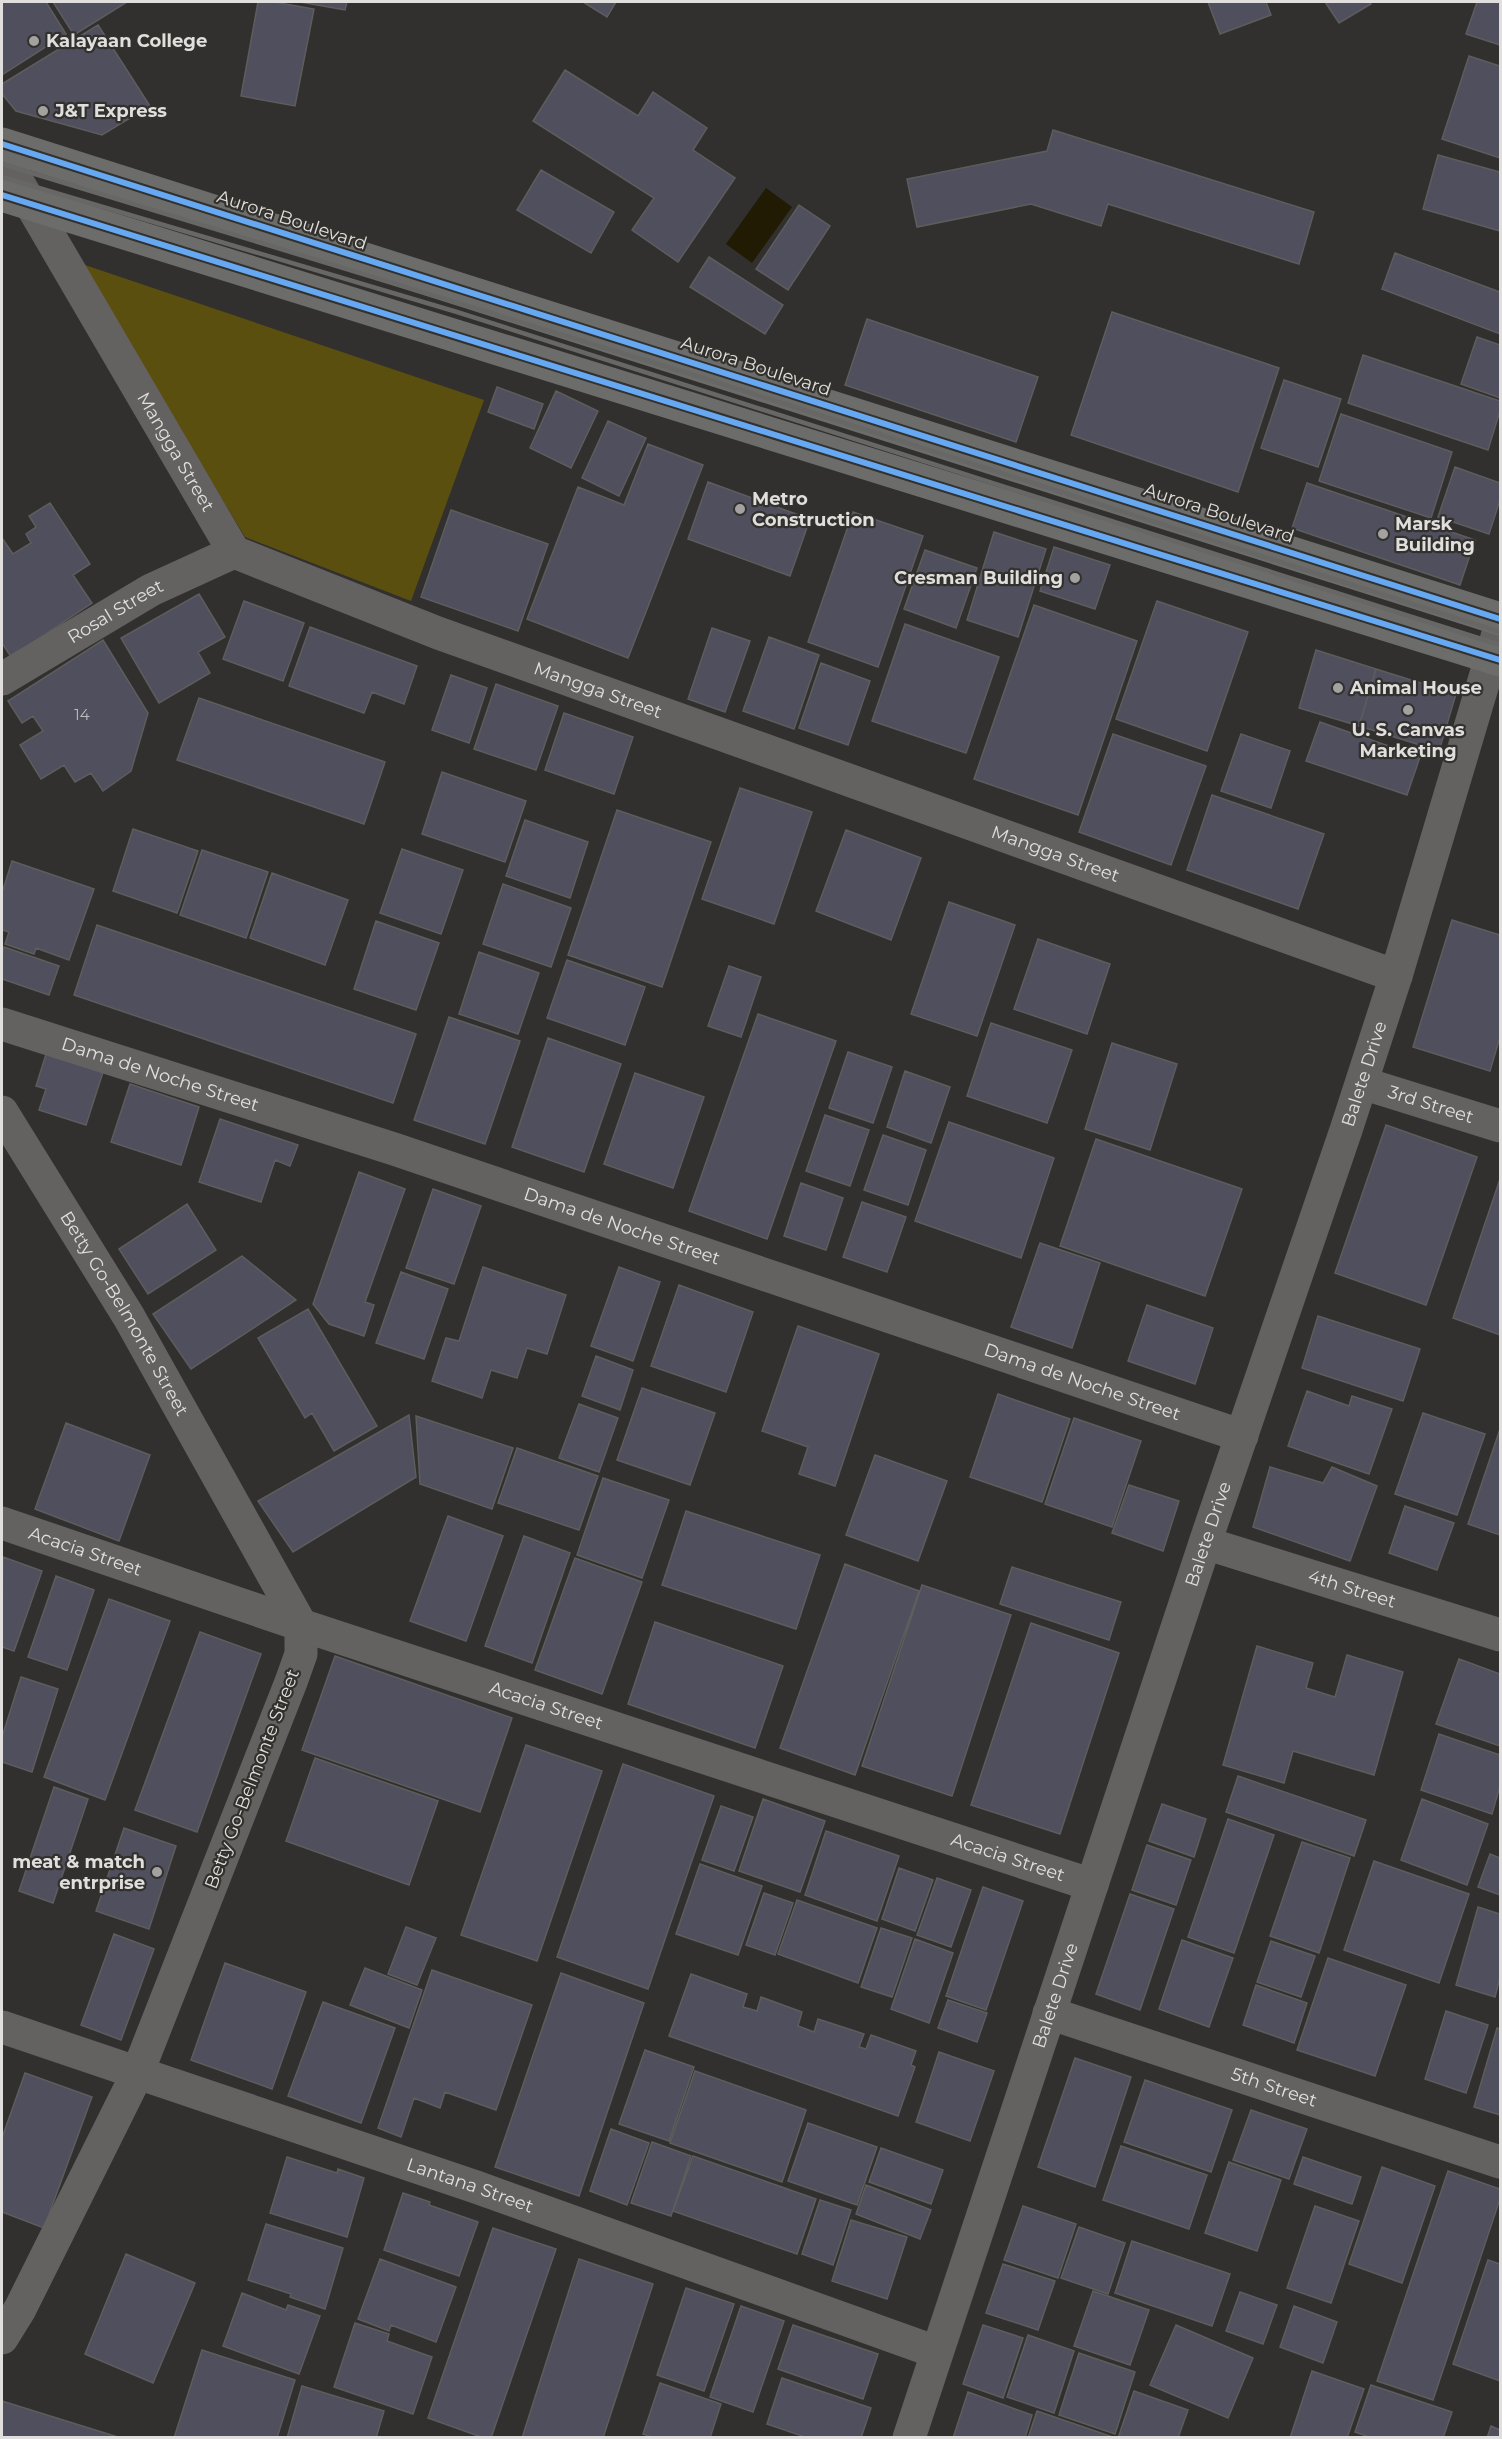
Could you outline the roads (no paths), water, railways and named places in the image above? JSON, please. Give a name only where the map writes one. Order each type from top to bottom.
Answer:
[{"type":"main road","name":"Aurora Boulevard","points":[[2,144],[1500,619]]},
{"type":"main road","points":[[15,199],[1497,648]]},
{"type":"street","name":"Mangga Street","points":[[2,155],[15,199],[234,552],[438,633],[1396,976]]},
{"type":"street","name":"Rosal Street","points":[[2,679],[151,590],[234,552]]},
{"type":"street","name":"Balete Drive","points":[[909,2438],[1205,1543],[1362,1083],[1497,648]]},
{"type":"street","name":"Dama de Noche Street","points":[[2,1024],[405,1152],[1242,1436]]},
{"type":"street","name":"3rd Street","points":[[1362,1083],[1500,1126]]},
{"type":"street","name":"Betty Go-Belmonte Street","points":[[2,1112],[129,1317],[301,1625],[301,1654],[291,1682],[136,2074],[20,2309],[2,2338]]},
{"type":"street","name":"Acacia Street","points":[[2,1523],[301,1625],[1092,1885]]},
{"type":"street","name":"4th Street","points":[[1205,1543],[1500,1635]]},
{"type":"street","name":"5th Street","points":[[1049,2013],[1500,2162]]},
{"type":"street","name":"Lantana Street","points":[[2,2027],[465,2183],[936,2352]]},
{"type":"railway","points":[[2,164],[697,376],[1500,632]]},
{"type":"railway","points":[[2,177],[457,312],[1500,645]]},
{"type":"place","name":"Kalayaan College","points":[[34,41]]},
{"type":"place","name":"J&T Express","points":[[43,111]]},
{"type":"place","name":"Metro Construction","points":[[740,509]]},
{"type":"place","name":"Marsk Building","points":[[1383,534]]},
{"type":"place","name":"Cresman Building","points":[[1075,578]]},
{"type":"place","name":"Animal House","points":[[1338,688]]},
{"type":"place","name":"U. S. Canvas Marketing","points":[[1408,710]]},
{"type":"place","name":"meat & match entrprise","points":[[157,1872]]}]
